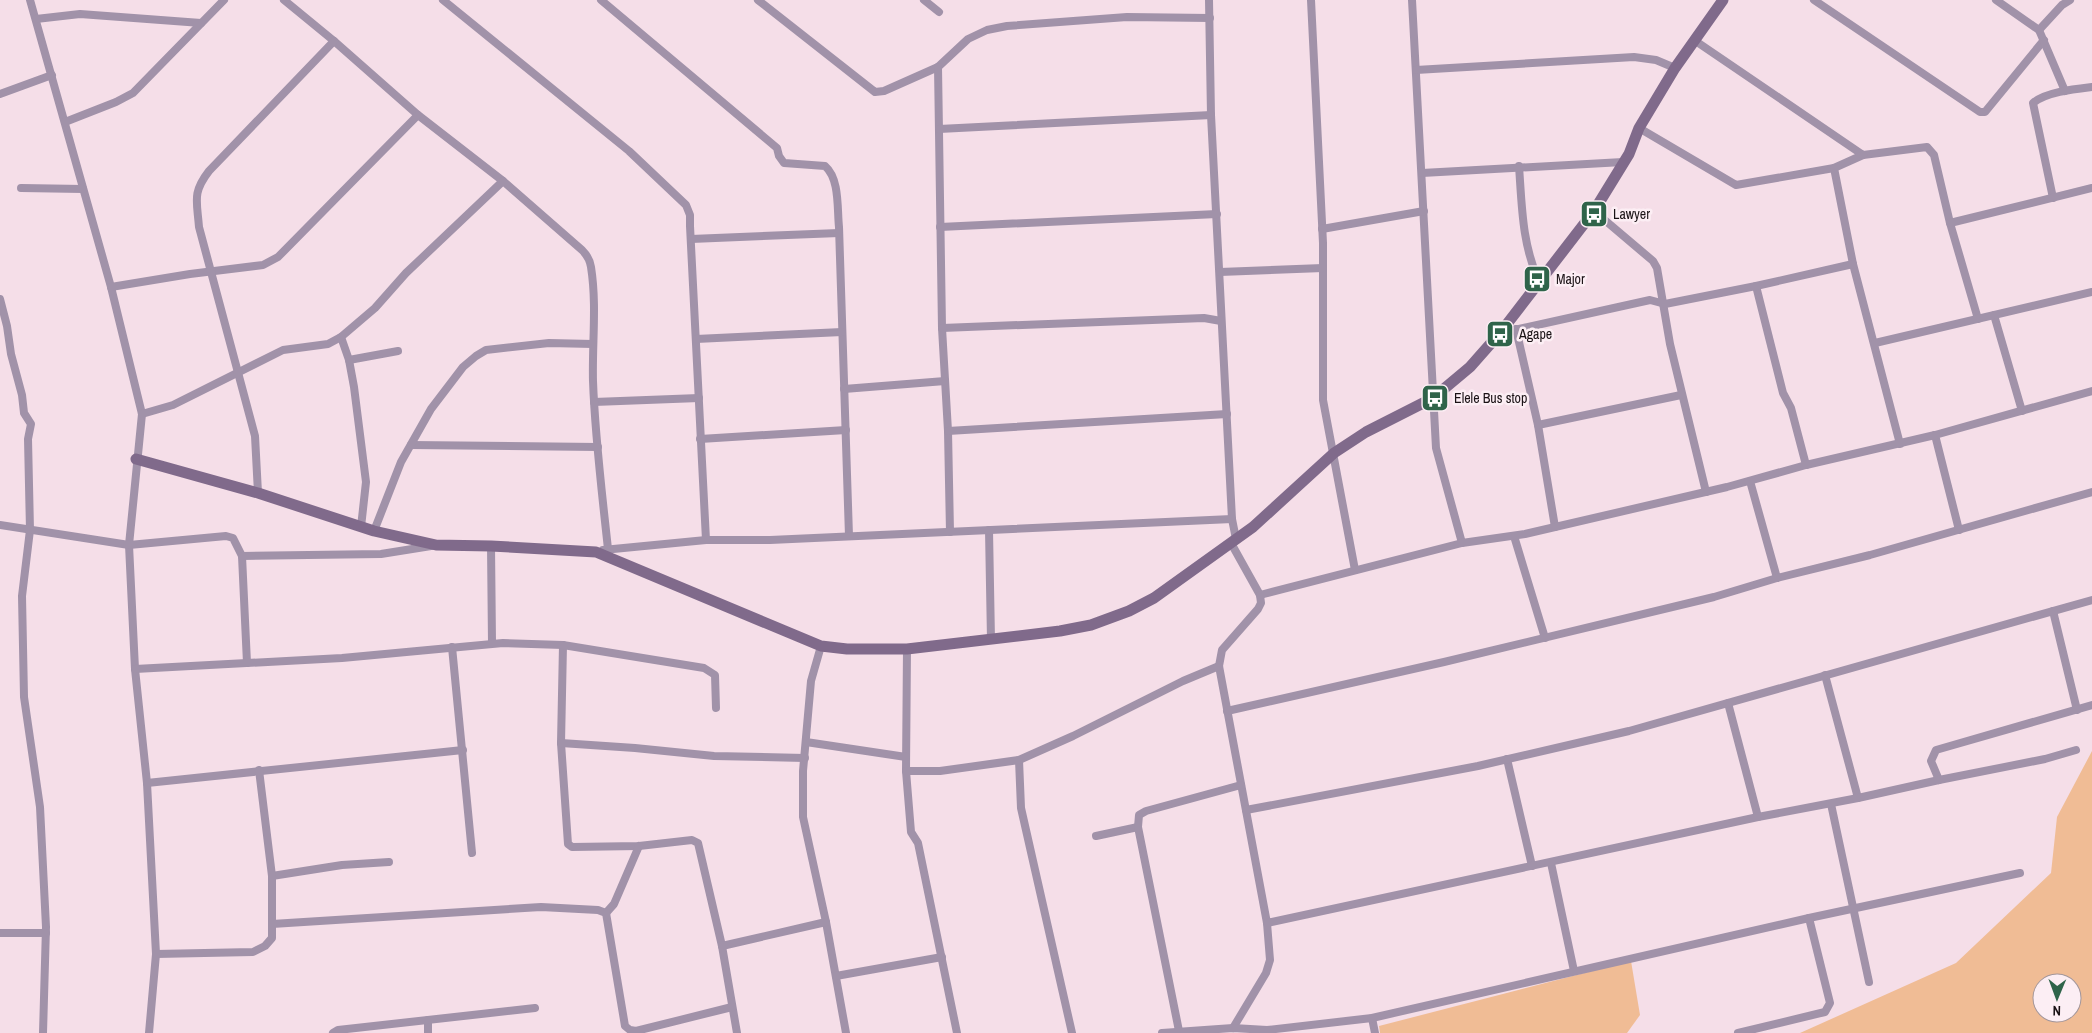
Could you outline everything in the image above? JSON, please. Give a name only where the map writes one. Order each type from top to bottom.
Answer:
[{"type":"street","points":[[30,0],[111,287],[142,414],[136,459],[130,544],[135,669],[147,783],[156,954],[148,1033]]},
{"type":"street","points":[[65,122],[116,102],[133,93],[224,0]]},
{"type":"street","points":[[284,0],[418,115],[502,181],[588,257],[591,265],[595,308],[593,344],[594,402],[608,549]]},
{"type":"street","points":[[443,0],[629,151],[686,205],[690,215],[706,540]]},
{"type":"street","points":[[602,0],[778,148],[779,156],[784,163],[820,165],[828,169],[836,189],[839,233],[849,536]]},
{"type":"street","points":[[758,0],[875,92],[884,91],[938,67],[968,39],[986,30],[1007,26],[1127,17],[1210,18]]},
{"type":"street","points":[[924,0],[939,12]]},
{"type":"street","points":[[1209,0],[1211,115],[1233,541],[1260,595],[1261,603],[1258,609],[1222,650],[1219,666],[1267,923],[1270,960],[1266,973],[1233,1028]]},
{"type":"street","points":[[1311,0],[1322,229],[1323,400],[1355,570]]},
{"type":"street","points":[[1412,0],[1436,448],[1462,543]]},
{"type":"street","points":[[596,552],[821,646],[847,649],[907,649],[1060,631],[1106,620],[1154,598],[1265,517],[1334,453],[1366,432],[1433,398],[1470,367],[1500,333],[1594,211],[1629,154],[1639,128],[1675,68],[1723,0]]},
{"type":"street","points":[[1814,0],[1980,112],[1985,112],[2044,40]]},
{"type":"street","points":[[1996,0],[2039,30],[2065,91]]},
{"type":"street","points":[[2039,30],[2062,5],[2070,0]]},
{"type":"street","points":[[36,19],[80,14],[201,23]]},
{"type":"street","points":[[1694,40],[1863,155]]},
{"type":"street","points":[[258,494],[255,436],[199,227],[196,196],[199,185],[209,171],[334,41]]},
{"type":"street","points":[[1416,70],[1634,57],[1656,60],[1675,68]]},
{"type":"street","points":[[938,67],[942,328],[948,431],[950,532]]},
{"type":"street","points":[[0,94],[52,76]]},
{"type":"street","points":[[2053,198],[2033,103],[2037,99],[2065,91],[2092,87]]},
{"type":"street","points":[[111,287],[262,265],[278,257],[418,115]]},
{"type":"street","points":[[939,129],[1211,115]]},
{"type":"street","points":[[1639,128],[1736,185],[1834,168],[1863,155],[1927,147],[1934,155],[1950,223],[1978,319]]},
{"type":"street","points":[[1422,173],[1519,166],[1623,162]]},
{"type":"street","points":[[1519,166],[1524,238],[1529,261],[1539,282]]},
{"type":"street","points":[[1834,168],[1853,264],[1900,444]]},
{"type":"street","points":[[142,414],[173,405],[283,350],[328,344],[341,337],[375,308],[406,274],[502,181]]},
{"type":"street","points":[[21,188],[83,189]]},
{"type":"street","points":[[1950,223],[2092,188]]},
{"type":"street","points":[[1322,229],[1424,211]]},
{"type":"street","points":[[1594,211],[1653,261],[1657,268],[1681,395],[1706,492]]},
{"type":"street","points":[[940,227],[1217,214]]},
{"type":"street","points":[[691,239],[839,233]]},
{"type":"street","points":[[1500,333],[1650,300],[1664,304],[1853,264]]},
{"type":"street","points":[[1220,272],[1323,268]]},
{"type":"street","points":[[1756,286],[1782,393],[1791,408],[1806,465]]},
{"type":"street","points":[[1875,344],[2092,292]]},
{"type":"street","points":[[0,299],[7,326],[11,354],[22,395],[24,413],[31,424],[28,439],[30,530],[22,596],[24,696],[40,807],[46,934],[43,1033]]},
{"type":"street","points":[[1204,318],[1221,308]]},
{"type":"street","points":[[1994,314],[2022,411]]},
{"type":"street","points":[[942,328],[1204,318],[1221,321]]},
{"type":"street","points":[[1516,329],[1538,425],[1556,528]]},
{"type":"street","points":[[696,339],[842,332]]},
{"type":"street","points":[[341,337],[349,360],[354,387],[366,482],[361,528]]},
{"type":"street","points":[[374,532],[401,462],[431,409],[463,368],[476,356],[486,350],[549,343],[593,344]]},
{"type":"street","points":[[349,360],[398,351]]},
{"type":"street","points":[[844,389],[945,381]]},
{"type":"street","points":[[1260,595],[1462,543],[1556,528],[1706,492],[1806,465],[1935,435],[2092,391]]},
{"type":"street","points":[[1538,425],[1681,395]]},
{"type":"street","points":[[594,402],[699,398]]},
{"type":"street","points":[[948,431],[1227,414]]},
{"type":"street","points":[[700,439],[846,430]]},
{"type":"street","points":[[1935,435],[1959,530]]},
{"type":"street","points":[[411,445],[598,447]]},
{"type":"street","points":[[136,459],[258,494],[374,532],[436,545]]},
{"type":"street","points":[[1750,481],[1777,578]]},
{"type":"street","points":[[1227,711],[1714,597],[2092,492]]},
{"type":"street","points":[[242,556],[381,554],[436,545],[596,552],[608,549],[706,540],[770,540],[1232,519]]},
{"type":"street","points":[[0,525],[130,544],[226,536],[233,538],[242,556],[247,663]]},
{"type":"street","points":[[989,530],[991,640]]},
{"type":"street","points":[[1514,536],[1545,638]]},
{"type":"street","points":[[491,546],[492,643]]},
{"type":"street","points":[[1246,810],[1506,759],[1629,731],[2092,600]]},
{"type":"street","points":[[2053,611],[2077,710]]},
{"type":"street","points":[[135,669],[342,658],[492,643],[563,645],[704,668],[715,675],[716,708]]},
{"type":"street","points":[[563,645],[561,743],[568,844],[572,847],[639,846],[692,840],[698,843],[722,946],[737,1033]]},
{"type":"street","points":[[821,646],[811,680],[804,758],[803,817],[826,922],[846,1033]]},
{"type":"street","points":[[452,647],[472,853]]},
{"type":"street","points":[[907,649],[906,770],[911,832],[918,843],[957,1033]]},
{"type":"street","points":[[906,770],[940,771],[1019,760],[1073,736],[1183,680],[1219,666]]},
{"type":"street","points":[[1826,675],[1858,798]]},
{"type":"street","points":[[1728,703],[1758,817]]},
{"type":"street","points":[[1939,780],[1931,761],[1936,750],[2092,706]]},
{"type":"street","points":[[806,742],[906,757]]},
{"type":"street","points":[[561,743],[714,756],[804,758]]},
{"type":"street","points":[[147,783],[463,750]]},
{"type":"street","points":[[1267,923],[1758,817],[1832,804],[2045,759],[2076,750]]},
{"type":"street","points":[[1506,759],[1532,866]]},
{"type":"street","points":[[1019,760],[1020,808],[1072,1033]]},
{"type":"street","points":[[156,954],[253,952],[265,946],[272,938],[272,876],[259,770]]},
{"type":"street","points":[[1179,1031],[1138,827],[1139,815],[1141,812],[1241,785]]},
{"type":"street","points":[[1832,804],[1869,982]]},
{"type":"street","points":[[1096,836],[1138,827]]},
{"type":"street","points":[[606,913],[614,904],[639,846]]},
{"type":"street","points":[[272,876],[342,865],[389,862]]},
{"type":"street","points":[[1551,862],[1574,971]]},
{"type":"street","points":[[1162,1033],[1233,1028],[1268,1031],[1372,1018],[1810,918],[2020,873]]},
{"type":"street","points":[[272,924],[541,907],[598,910],[606,913]]},
{"type":"street","points":[[606,913],[625,1026],[630,1032],[732,1007]]},
{"type":"street","points":[[1738,1033],[1825,1012],[1830,1003],[1810,918]]},
{"type":"street","points":[[722,946],[826,922]]},
{"type":"street","points":[[0,934],[46,934]]},
{"type":"street","points":[[836,976],[942,957]]},
{"type":"street","points":[[333,1033],[338,1030],[371,1025],[535,1008]]},
{"type":"street","points":[[1372,1018],[1375,1033]]},
{"type":"street","points":[[428,1020],[428,1033]]},
{"type":"shaded area","points":[[2092,751],[2092,1033],[1800,1033],[1956,963],[2051,873],[2057,817]]},
{"type":"shaded area","points":[[1631,961],[1640,1015],[1627,1033],[1380,1033],[1379,1026]]},
{"type":"place","name":"Lawyer","points":[[1594,214]]},
{"type":"place","name":"Major","points":[[1537,279]]},
{"type":"place","name":"Agape","points":[[1500,334]]},
{"type":"place","name":"Elele Bus stop","points":[[1435,398]]}]
